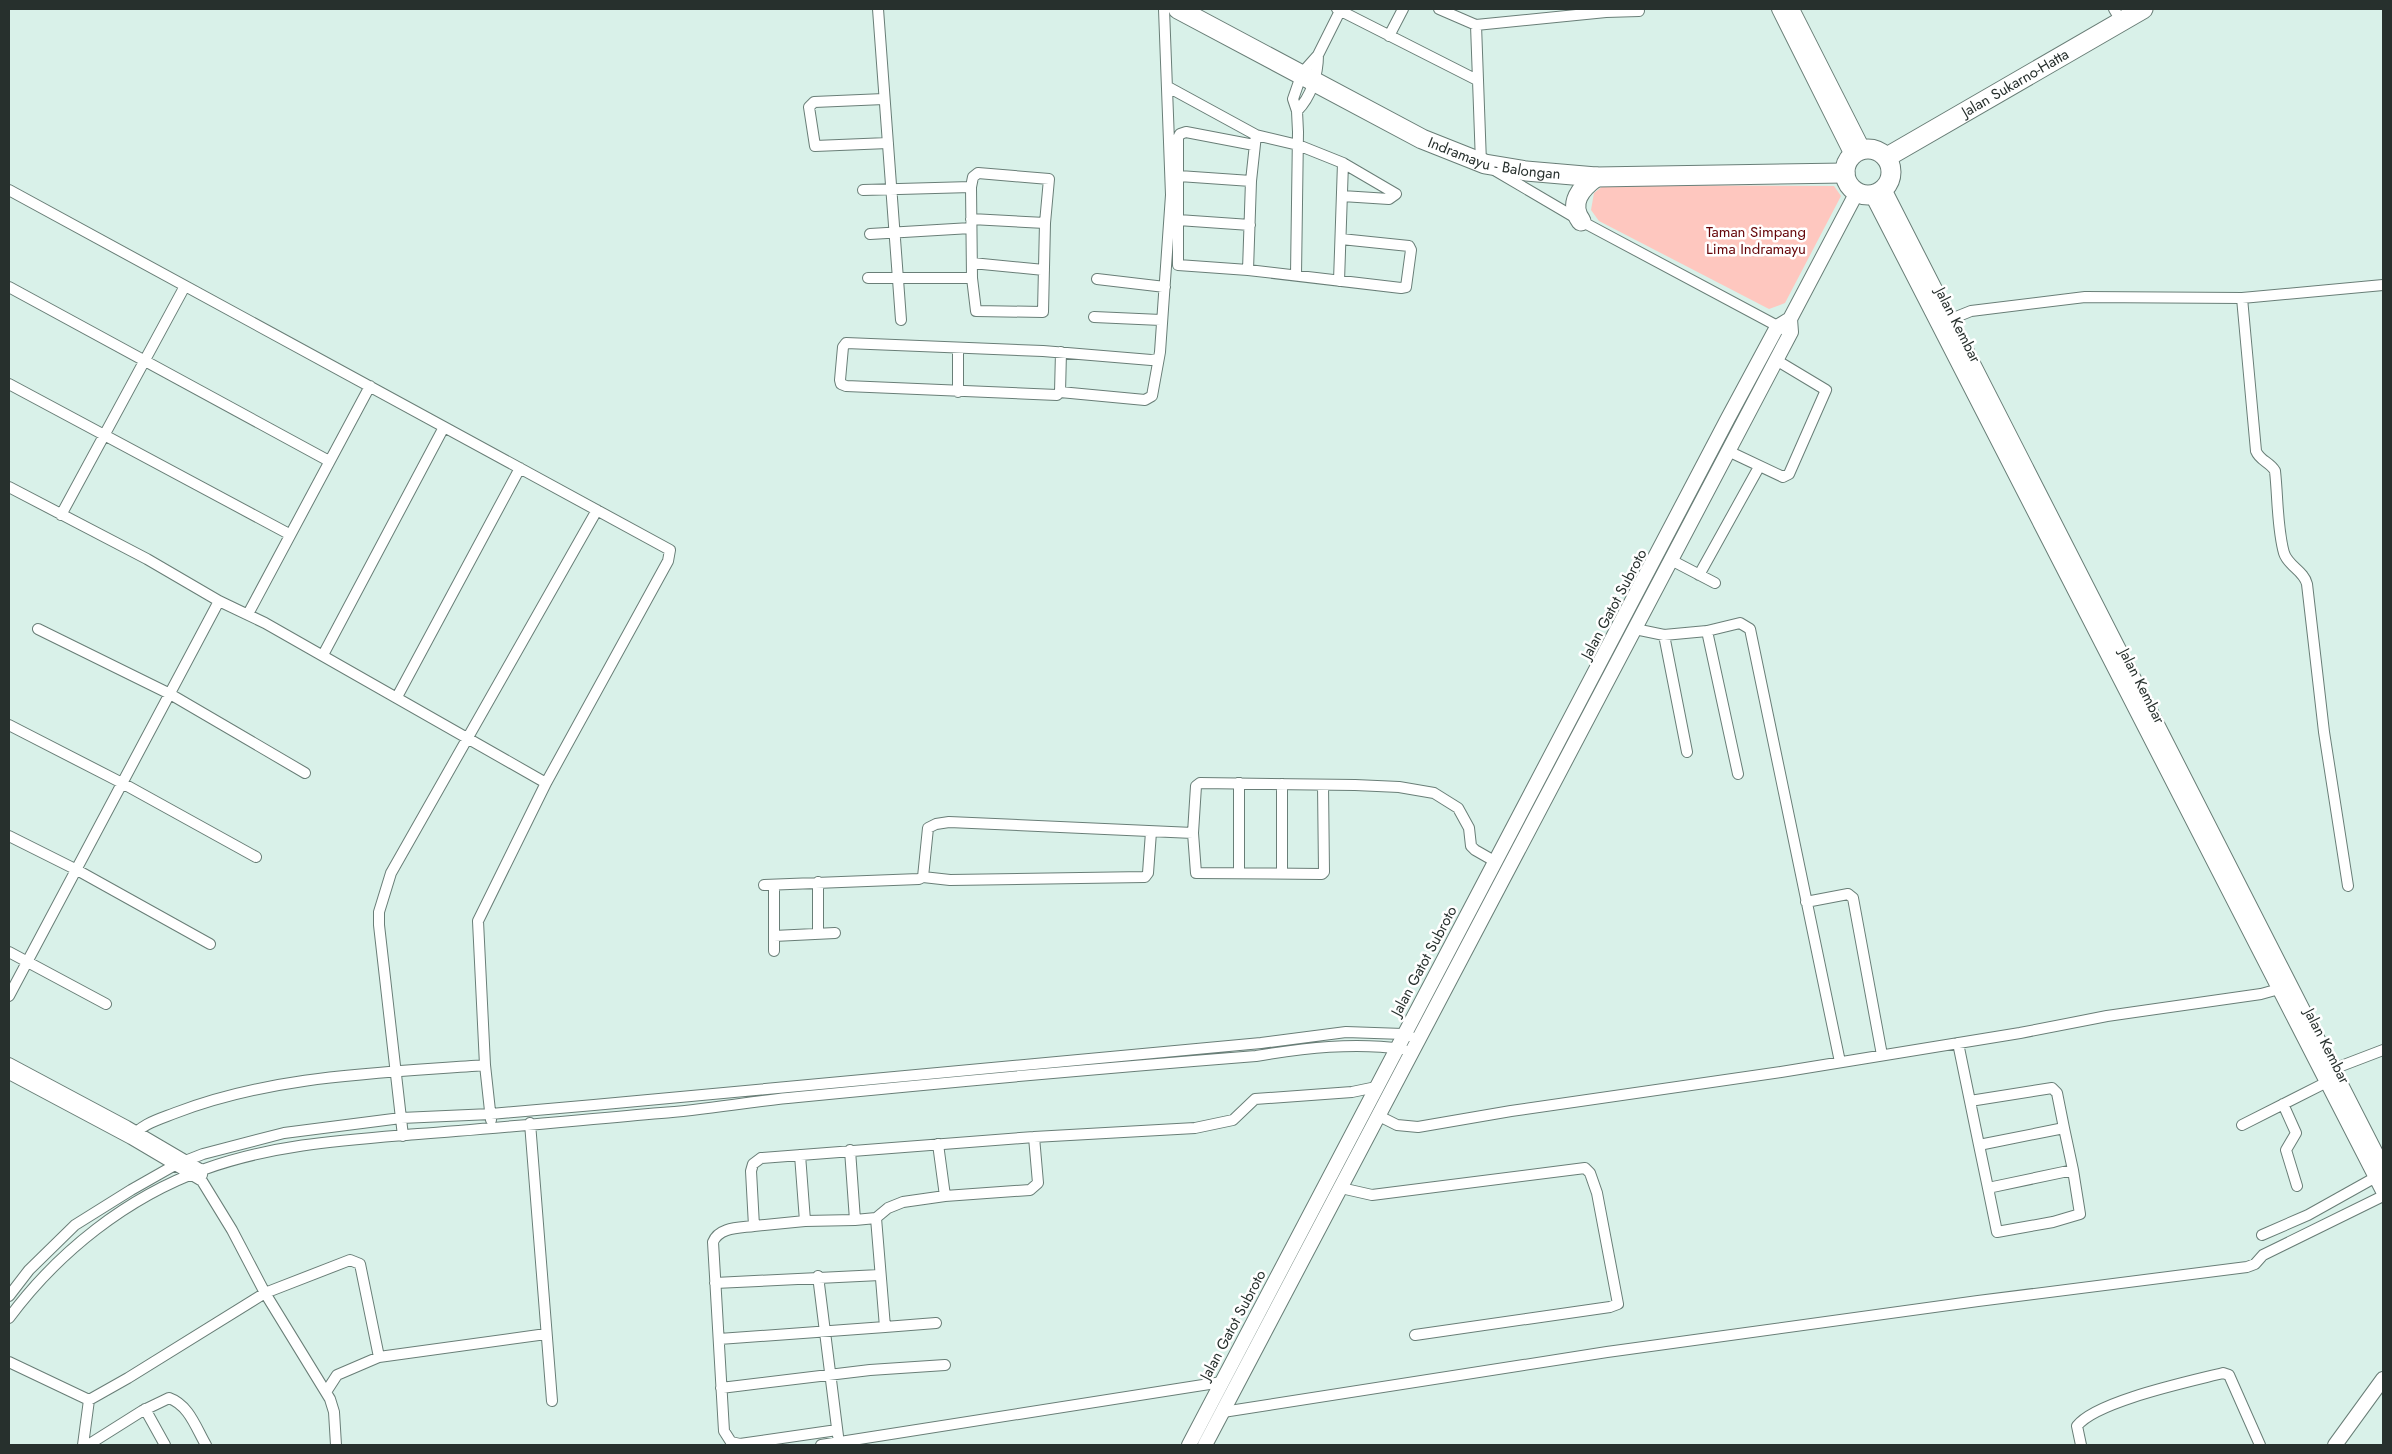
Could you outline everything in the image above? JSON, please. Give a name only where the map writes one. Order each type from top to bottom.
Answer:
[{"type":"highway","name":"Jalan Sukarno-Hatta","points":[[1887,157],[2117,15],[2143,9]]},
{"type":"highway","name":"Indramayu - Balongan","points":[[1183,10],[1422,139],[1483,163],[1526,171],[1596,177],[1845,173]]},
{"type":"highway","points":[[1876,150],[1887,157],[1892,172],[1889,184],[1871,192],[1846,181],[1846,164],[1858,152],[1876,150]]},
{"type":"highway","points":[[1581,221],[1576,209],[1578,194],[1581,188],[1596,177]]},
{"type":"street","points":[[878,9],[901,320]]},
{"type":"street","points":[[1158,359],[1151,360],[1061,352],[846,343],[843,347],[840,380],[841,384],[846,386],[1057,395],[1060,392],[1149,399],[1153,393],[1158,359],[1171,195],[1164,9]]},
{"type":"street","points":[[1296,275],[1298,145],[1297,111],[1293,99],[1309,77],[1339,9],[1477,80]]},
{"type":"street","points":[[1389,36],[1403,9]]},
{"type":"street","points":[[1439,9],[1476,25],[1605,10],[1639,11]]},
{"type":"street","points":[[1779,9],[1858,152]]},
{"type":"street","points":[[1792,9],[1858,152]]},
{"type":"street","points":[[1476,25],[1477,80],[1483,163],[1581,221],[1778,326],[1791,325]]},
{"type":"street","points":[[1168,87],[1255,140]]},
{"type":"street","points":[[884,99],[814,102],[809,106],[815,146],[888,143]]},
{"type":"street","points":[[1341,239],[1407,245],[1411,250],[1408,285],[1404,288],[1248,270],[1179,266],[1178,138],[1180,134],[1186,132],[1298,145],[1343,163],[1396,194],[1389,199],[1342,196]]},
{"type":"street","points":[[1248,270],[1251,181],[1255,140]]},
{"type":"street","points":[[1339,281],[1343,163]]},
{"type":"street","points":[[978,173],[1048,178],[1050,182],[1045,223],[1044,310],[1040,312],[976,311],[972,278],[971,187],[973,177],[978,173]]},
{"type":"street","points":[[1179,176],[1251,181]]},
{"type":"street","points":[[863,190],[971,187]]},
{"type":"street","points":[[9,190],[596,510],[668,547],[670,556],[546,783],[478,921],[485,1066],[491,1114],[490,1128]]},
{"type":"street","name":"Jalan Kembar","points":[[1871,192],[1949,320],[2328,1077],[2380,1172]]},
{"type":"street","name":"Jalan Gatot Subroto","points":[[1595,690],[1635,629],[1776,360],[1791,325],[1871,192]]},
{"type":"street","points":[[1178,220],[1250,225]]},
{"type":"street","points":[[870,234],[971,224],[1045,223]]},
{"type":"street","points":[[972,263],[1044,270]]},
{"type":"street","points":[[868,278],[972,278]]},
{"type":"street","points":[[1096,279],[1164,287]]},
{"type":"street","points":[[1949,320],[1971,311],[2085,297],[2242,298],[2383,285]]},
{"type":"street","points":[[61,515],[185,286]]},
{"type":"street","points":[[9,287],[329,461]]},
{"type":"street","points":[[2242,298],[2256,451],[2259,458],[2272,466],[2275,472],[2284,552],[2291,565],[2304,577],[2307,584],[2324,732],[2348,886]]},
{"type":"street","points":[[1094,317],[1161,320]]},
{"type":"street","name":"Jalan Kembar","points":[[1949,320],[2270,991],[2328,1077]]},
{"type":"street","name":"Jalan Gatot Subroto","points":[[1205,1445],[1416,1045],[1595,690],[1727,420],[1778,326]]},
{"type":"street","points":[[958,349],[958,392]]},
{"type":"street","points":[[1060,392],[1061,352]]},
{"type":"street","points":[[1728,451],[1783,477],[1789,474],[1826,390],[1776,360]]},
{"type":"street","points":[[9,384],[289,534]]},
{"type":"street","points":[[248,614],[289,534],[370,386]]},
{"type":"street","points":[[1727,420],[1741,427]]},
{"type":"street","points":[[323,655],[444,427]]},
{"type":"street","points":[[1699,575],[1759,467]]},
{"type":"street","points":[[397,697],[520,468]]},
{"type":"street","points":[[9,487],[323,655],[546,783]]},
{"type":"street","points":[[403,1136],[379,925],[379,912],[391,873],[596,510]]},
{"type":"street","points":[[1671,560],[1715,583]]},
{"type":"street","points":[[9,996],[219,601]]},
{"type":"street","points":[[1635,629],[1664,635],[1706,631],[1740,623],[1750,629],[1840,1062]]},
{"type":"street","points":[[38,629],[170,694],[305,773]]},
{"type":"street","points":[[1706,631],[1738,774]]},
{"type":"street","points":[[1664,635],[1687,752]]},
{"type":"street","name":"Jalan Gatot Subroto","points":[[1189,1445],[1493,861],[1585,709]]},
{"type":"street","points":[[9,726],[122,782],[256,857]]},
{"type":"street","points":[[1239,783],[1239,873]]},
{"type":"street","points":[[1323,784],[1324,872],[1196,872],[1193,833],[1197,784],[1323,784],[1399,787],[1434,793],[1458,808],[1466,819],[1471,846],[1493,861]]},
{"type":"street","points":[[1282,784],[1282,873]]},
{"type":"street","points":[[923,877],[926,835],[928,828],[936,824],[949,822],[1193,833]]},
{"type":"street","points":[[774,951],[769,885],[916,880],[923,877],[950,880],[1145,877],[1148,873],[1150,832]]},
{"type":"street","points":[[9,836],[77,870],[210,944]]},
{"type":"street","points":[[818,882],[818,933]]},
{"type":"street","points":[[1806,902],[1848,894],[1854,898],[1882,1055]]},
{"type":"street","points":[[774,936],[835,933]]},
{"type":"street","points":[[9,952],[106,1004]]},
{"type":"street","points":[[1379,1116],[1397,1125],[1418,1127],[1510,1111],[1840,1062],[2107,1016],[2270,991]]},
{"type":"street","points":[[9,1296],[29,1270],[75,1225],[131,1190],[186,1160],[284,1132],[400,1118],[491,1114],[594,1105],[1261,1043],[1346,1032],[1403,1034]]},
{"type":"street","name":"Jalan Gatot Subroto","points":[[1403,1034],[1416,1045]]},
{"type":"street","points":[[1958,1043],[1997,1232],[2053,1222],[2080,1214],[2058,1094],[2052,1088],[1970,1101]]},
{"type":"street","points":[[9,1318],[34,1284],[89,1234],[123,1210],[202,1170],[276,1149],[365,1137],[403,1136],[530,1123],[665,1113],[867,1090],[1256,1056],[1309,1048],[1347,1045],[1397,1048],[1416,1045]]},
{"type":"street","points":[[2242,1125],[2308,1092],[2328,1077],[2383,1050]]},
{"type":"street","points":[[9,1063],[133,1135],[175,1165],[202,1181],[232,1230],[265,1293],[326,1392],[334,1412],[336,1445]]},
{"type":"street","points":[[133,1135],[158,1119],[223,1096],[301,1081],[485,1066]]},
{"type":"street","points":[[9,1074],[186,1160],[202,1170]]},
{"type":"street","points":[[754,1226],[751,1178],[753,1164],[761,1158],[1034,1137],[1195,1128],[1233,1120],[1255,1099],[1352,1092],[1376,1087]]},
{"type":"street","points":[[2283,1104],[2296,1133],[2286,1150],[2297,1186]]},
{"type":"street","points":[[594,1105],[594,1118]]},
{"type":"street","points":[[530,1123],[552,1401]]},
{"type":"street","points":[[1979,1145],[2064,1128]]},
{"type":"street","points":[[837,1430],[778,1440],[735,1444],[726,1437],[720,1388],[720,1339],[712,1248],[716,1235],[724,1231],[754,1226],[876,1218],[888,1208],[903,1202],[945,1196],[1033,1189],[1038,1183],[1034,1137]]},
{"type":"street","points":[[938,1144],[945,1196]]},
{"type":"street","points":[[850,1150],[855,1220]]},
{"type":"street","points":[[800,1155],[805,1222]]},
{"type":"street","points":[[1341,1188],[1372,1195],[1548,1171],[1585,1168],[1590,1173],[1597,1193],[1618,1304],[1555,1316],[1415,1335]]},
{"type":"street","points":[[202,1170],[202,1181]]},
{"type":"street","points":[[1988,1188],[2073,1170]]},
{"type":"street","points":[[2262,1235],[2308,1215],[2380,1172]]},
{"type":"street","points":[[1225,1408],[1978,1300],[2247,1267],[2255,1264],[2271,1251],[2383,1196]]},
{"type":"street","points":[[876,1218],[885,1327]]},
{"type":"street","points":[[89,1400],[265,1293],[350,1260],[360,1264],[379,1357]]},
{"type":"street","points":[[715,1283],[880,1274]]},
{"type":"street","points":[[818,1276],[829,1376],[840,1442]]},
{"type":"street","points":[[720,1339],[936,1323]]},
{"type":"street","points":[[326,1392],[337,1376],[379,1357],[546,1334]]},
{"type":"street","points":[[9,1362],[89,1400]]},
{"type":"street","points":[[720,1388],[870,1370],[945,1366]]},
{"type":"street","points":[[2080,1445],[2077,1426],[2094,1414],[2140,1394],[2223,1373],[2229,1375],[2260,1445]]},
{"type":"street","points":[[2335,1445],[2383,1379]]},
{"type":"street","points":[[820,1445],[1221,1384]]},
{"type":"street","points":[[88,1445],[145,1409],[168,1398],[181,1404],[206,1445]]},
{"type":"street","points":[[83,1445],[89,1400]]},
{"type":"street","points":[[145,1409],[165,1445]]},
{"type":"green space","name":"Taman Simpang Lima Indramayu","points":[[1604,185],[1834,186],[1841,196],[1785,303],[1769,309],[1599,221],[1591,210],[1594,193]]}]
